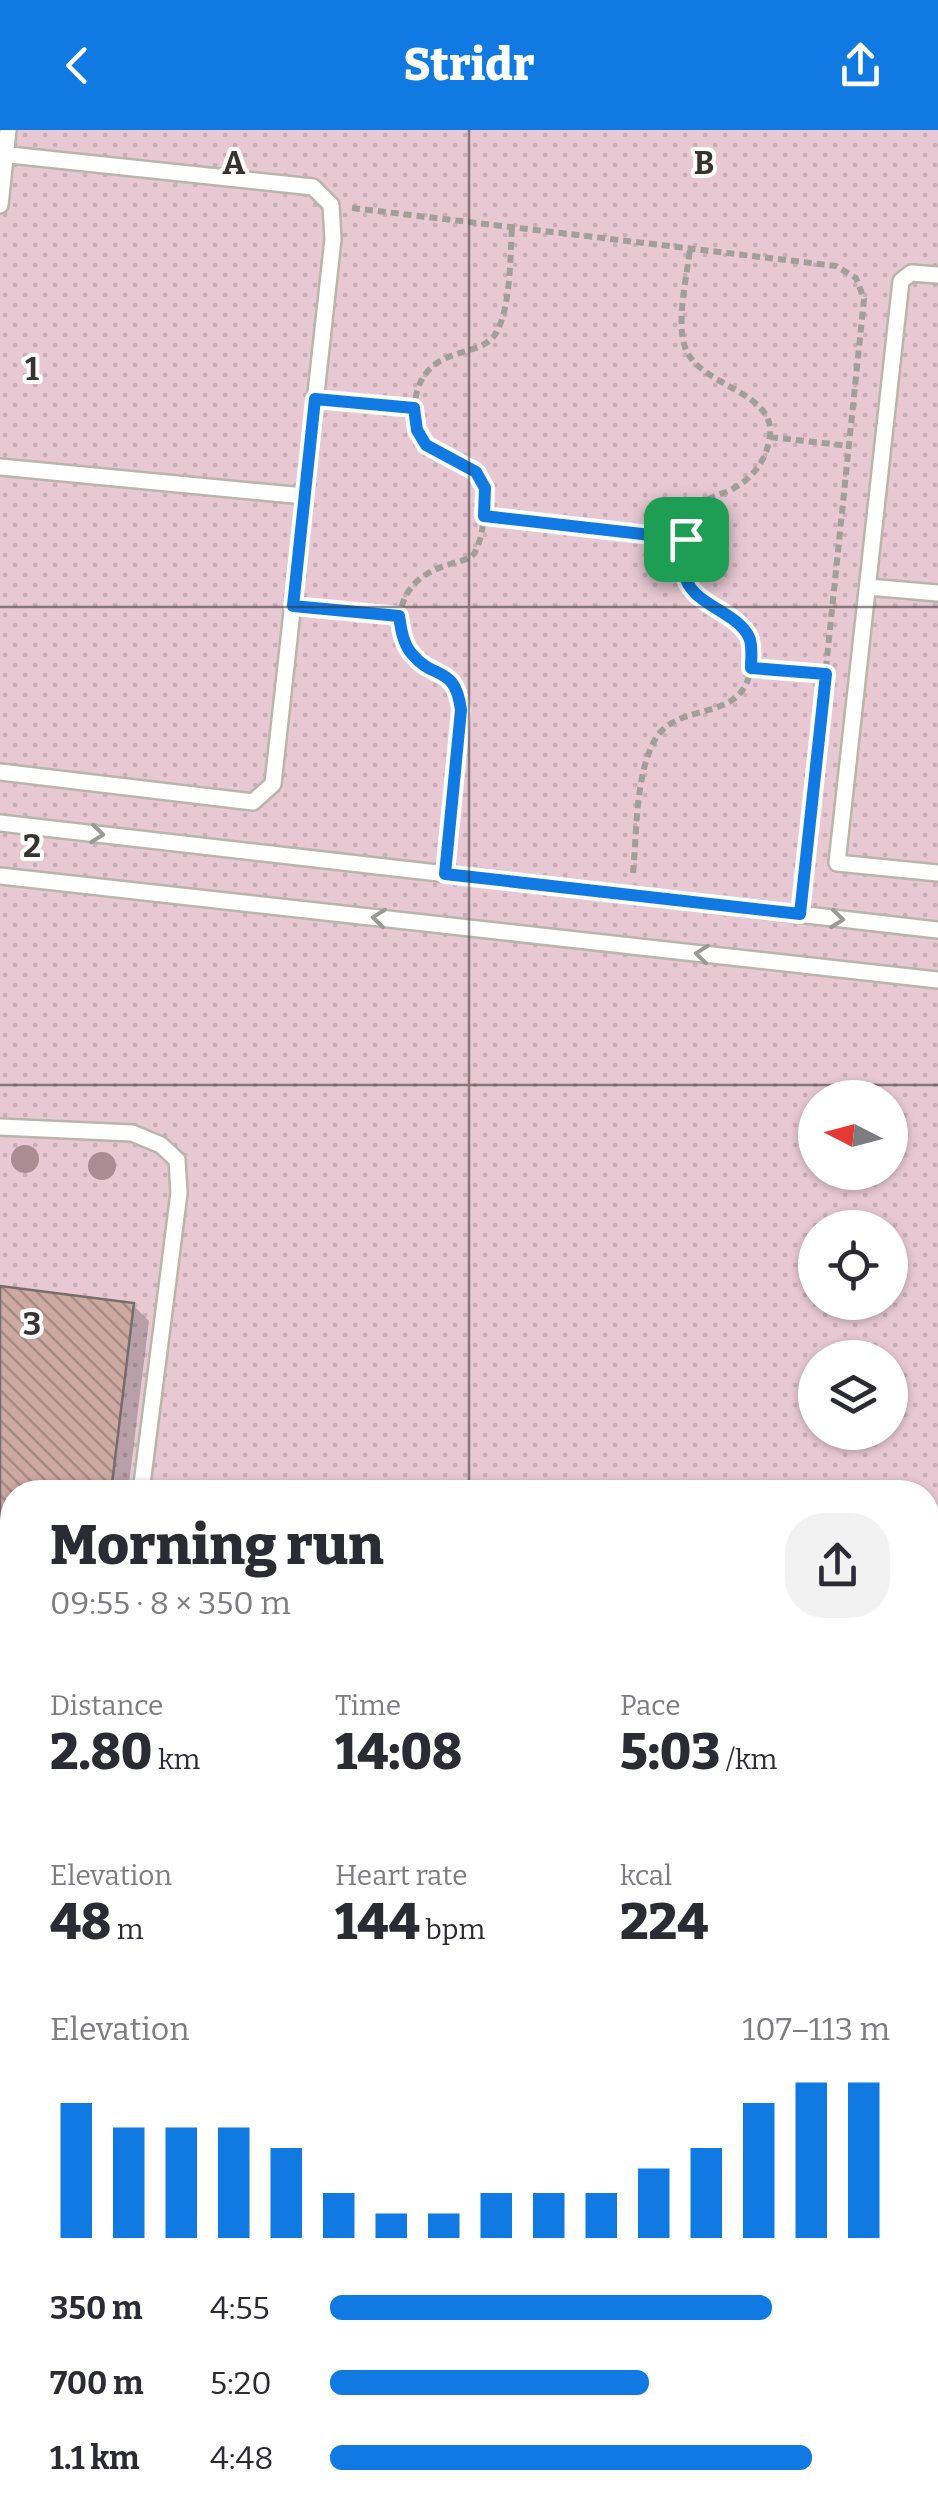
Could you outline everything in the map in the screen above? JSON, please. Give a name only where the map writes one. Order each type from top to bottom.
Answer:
[{"type":"lane","points":[[0,206],[8,130]]},
{"type":"lane","points":[[0,772],[253,802],[273,784],[332,239],[331,206],[313,187],[3,154]]},
{"type":"lane","points":[[938,275],[911,273],[901,282],[837,864],[938,873]]},
{"type":"lane","points":[[0,467],[304,496]]},
{"type":"lane","points":[[868,587],[938,593]]},
{"type":"lane","points":[[0,823],[938,930]]},
{"type":"lane","points":[[0,876],[938,980]]},
{"type":"lane","points":[[0,1127],[132,1133],[161,1145],[176,1160],[179,1193],[143,1480]]},
{"type":"path","points":[[331,206],[836,266],[856,278],[864,299],[800,914]]},
{"type":"path","points":[[445,874],[461,710],[458,690],[446,675],[412,654],[403,638],[399,616],[413,582],[430,570],[471,557],[479,545],[485,488],[476,472],[426,445],[417,430],[414,408],[419,386],[428,371],[441,360],[486,344],[496,334],[504,310],[512,228]]},
{"type":"path","points":[[631,894],[641,790],[647,760],[658,736],[670,724],[738,698],[751,668],[750,638],[738,623],[699,596],[690,585],[684,573],[686,539],[688,524],[702,503],[748,479],[760,466],[770,437],[770,424],[762,409],[692,363],[683,344],[690,248]]},
{"type":"path","points":[[315,399],[414,408]]},
{"type":"path","points":[[770,437],[850,446]]},
{"type":"path","points":[[484,516],[686,539]]},
{"type":"path","points":[[293,606],[399,616]]},
{"type":"path","points":[[751,668],[826,674]]},
{"type":"shaded area","points":[[0,130],[938,130],[938,1480],[0,1480]]},
{"type":"building","points":[[0,1286],[134,1303],[112,1480],[0,1480]]},
{"type":"route","points":[[315,399],[414,408],[417,430],[426,445],[476,472],[485,488],[484,516],[686,539],[684,573],[690,585],[699,596],[738,623],[750,638],[751,668],[826,674],[800,914],[445,874],[461,710],[458,690],[446,675],[412,654],[403,638],[399,616],[293,606],[315,399]]}]
